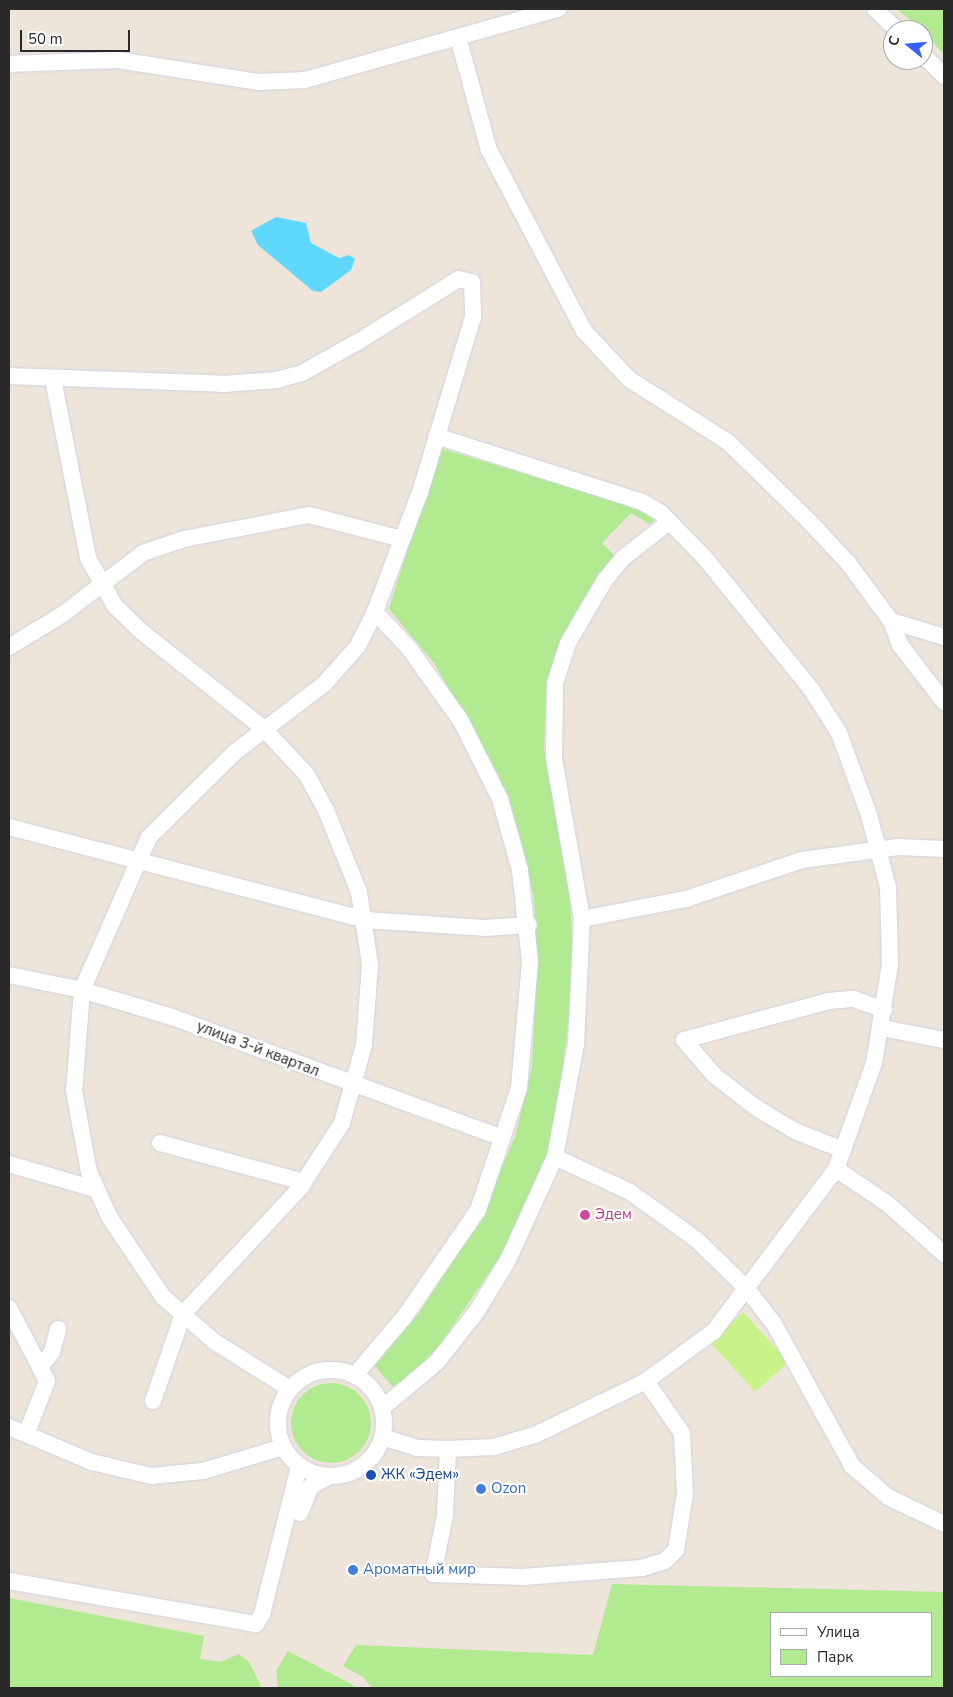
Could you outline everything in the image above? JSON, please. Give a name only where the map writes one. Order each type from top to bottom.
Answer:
[{"type":"street","points":[[9,64],[118,60],[259,82],[304,80],[558,9]]},
{"type":"street","points":[[875,9],[887,20]]},
{"type":"street","points":[[458,37],[489,150],[584,331],[629,379],[728,442],[849,564],[891,621],[900,645],[944,702]]},
{"type":"street","points":[[933,65],[944,76]]},
{"type":"street","points":[[9,376],[222,384],[277,380],[302,373],[356,343],[459,279],[472,282],[476,297],[436,436],[402,539],[375,612],[357,647],[324,684],[288,715],[263,728],[149,837],[82,990],[74,1091],[95,1189],[132,1256],[163,1297],[215,1342],[290,1389]]},
{"type":"street","points":[[53,379],[88,558],[103,585],[142,632],[263,728],[307,775],[326,810],[360,892],[364,920],[368,1011],[354,1085],[342,1123],[304,1182],[184,1314],[153,1401]]},
{"type":"street","points":[[382,1437],[418,1448],[448,1449],[494,1447],[537,1434],[646,1381],[714,1331],[836,1169],[882,1028],[890,930],[888,887],[878,850],[839,733],[811,688],[704,556],[669,522],[642,502],[436,436]]},
{"type":"street","points":[[10,643],[103,585],[143,553],[184,538],[281,517],[309,515],[402,539]]},
{"type":"street","points":[[382,1408],[437,1362],[477,1311],[508,1260],[555,1157],[576,1044],[582,919],[554,759],[555,683],[568,643],[605,580],[623,558],[669,522]]},
{"type":"street","points":[[355,1375],[405,1316],[478,1210],[504,1138],[526,1048],[529,925],[512,833],[482,761],[436,683],[375,612]]},
{"type":"street","points":[[891,621],[944,637]]},
{"type":"street","points":[[9,827],[364,920],[484,928],[529,925]]},
{"type":"street","points":[[582,919],[686,899],[802,860],[878,850],[944,849]]},
{"type":"street","name":"улица 3-й квартал","points":[[9,975],[82,990],[172,1017],[354,1085],[504,1138]]},
{"type":"street","points":[[843,1150],[794,1131],[755,1107],[714,1075],[684,1040],[829,1002],[854,999],[884,1010]]},
{"type":"street","points":[[882,1028],[944,1040]]},
{"type":"street","points":[[160,1143],[304,1182]]},
{"type":"street","points":[[555,1157],[669,1216],[747,1289],[795,1359],[852,1466],[888,1497],[944,1524]]},
{"type":"street","points":[[9,1164],[95,1189]]},
{"type":"street","points":[[836,1169],[888,1204],[944,1254]]},
{"type":"street","points":[[9,1308],[47,1381],[29,1427]]},
{"type":"street","points":[[40,1367],[52,1352],[58,1329]]},
{"type":"street","points":[[327,1369],[355,1375],[379,1397],[382,1408],[382,1437],[364,1466],[343,1476],[330,1476],[299,1467],[283,1448],[278,1409],[290,1389],[302,1377],[327,1369]]},
{"type":"street","points":[[448,1449],[445,1516],[432,1574],[523,1577],[642,1568],[665,1561],[676,1550],[685,1494],[682,1433],[646,1381]]},
{"type":"street","points":[[9,1427],[92,1462],[151,1476],[203,1471],[283,1448]]},
{"type":"street","points":[[235,1624],[256,1624],[262,1614],[299,1467]]},
{"type":"street","points":[[9,1581],[235,1624],[261,1633],[304,1498],[311,1486],[330,1476]]},
{"type":"green space","points":[[897,9],[944,9],[944,55],[933,42],[933,20],[911,20]]},
{"type":"green space","points":[[439,448],[643,509],[655,520],[650,524],[631,513],[602,543],[617,558],[586,595],[568,626],[546,691],[544,747],[570,898],[574,974],[554,1139],[517,1232],[439,1346],[396,1390],[372,1363],[419,1313],[481,1216],[515,1137],[532,1067],[537,964],[534,897],[517,826],[497,773],[434,663],[389,609]]},
{"type":"green space","points":[[743,1312],[788,1362],[755,1392],[710,1342]]},
{"type":"green space","points":[[331,1383],[346,1386],[359,1395],[368,1408],[371,1423],[368,1438],[359,1451],[346,1460],[331,1463],[316,1460],[303,1451],[294,1438],[291,1423],[294,1408],[303,1395],[316,1386]]},
{"type":"green space","points":[[612,1584],[944,1592],[944,1688],[372,1688],[363,1677],[343,1666],[356,1645],[593,1655]]},
{"type":"green space","points":[[9,1598],[204,1636],[200,1659],[220,1662],[239,1654],[249,1662],[262,1688],[9,1688]]},
{"type":"green space","points":[[288,1651],[356,1688],[278,1688],[276,1671]]},
{"type":"water","points":[[276,217],[306,223],[311,243],[339,258],[349,255],[355,259],[351,270],[321,292],[313,291],[258,245],[251,231]]},
{"type":"place","name":"Эдем","points":[[585,1215]]},
{"type":"place","name":"ЖК «Эдем»","points":[[371,1475]]},
{"type":"place","name":"Ozon","points":[[481,1489]]},
{"type":"place","name":"Ароматный мир","points":[[353,1570]]}]
